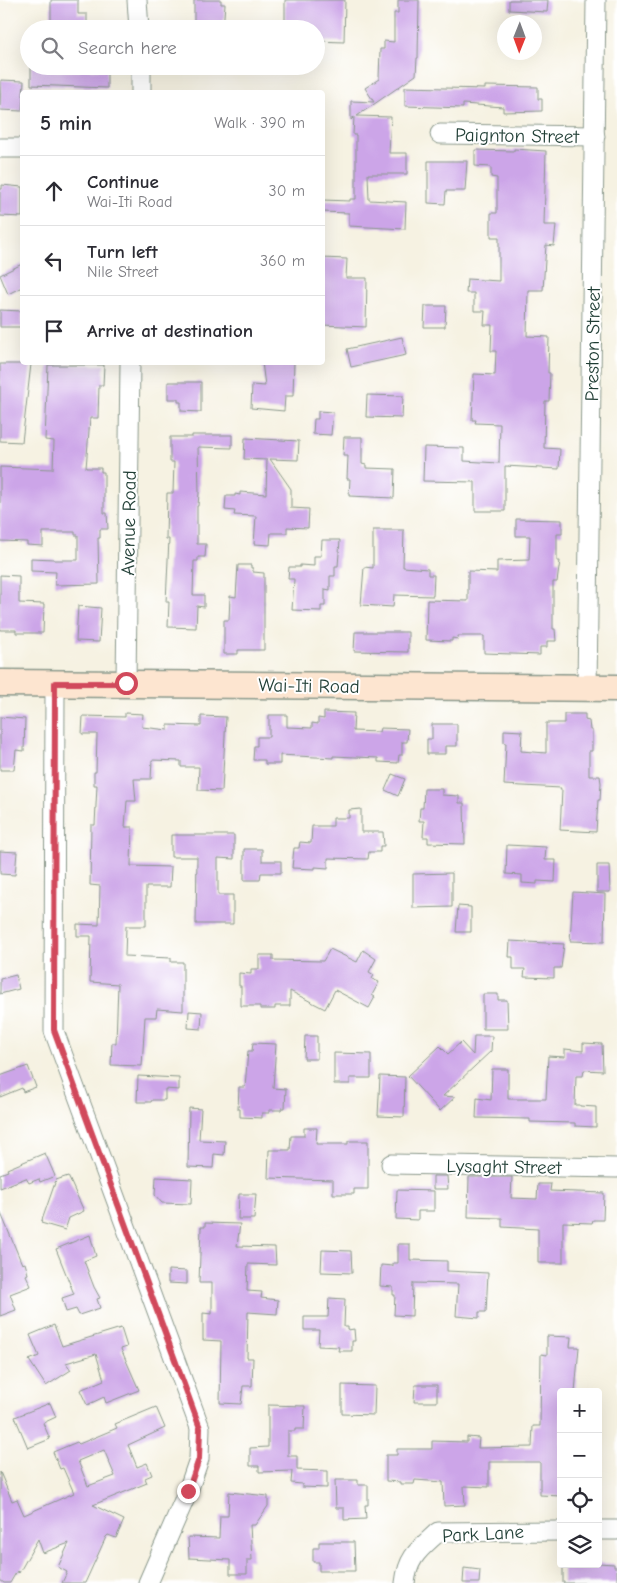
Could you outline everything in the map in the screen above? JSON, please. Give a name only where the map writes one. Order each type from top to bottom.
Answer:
[{"type":"main road","name":"Wai-Iti Road","points":[[0,683],[617,688]]},
{"type":"street","points":[[137,0],[138,20]]},
{"type":"street","name":"Preston Street","points":[[588,688],[596,0]]},
{"type":"street","points":[[141,75],[141,90]]},
{"type":"street","name":"Paignton Street","points":[[440,134],[595,136]]},
{"type":"street","points":[[0,148],[20,148]]},
{"type":"street","name":"Avenue Road","points":[[126,683],[130,365]]},
{"type":"street","points":[[55,683],[54,1030],[200,1428],[199,1459],[188,1491],[148,1583]]},
{"type":"street","name":"Lysaght Street","points":[[391,1164],[617,1168]]},
{"type":"street","points":[[602,1530],[617,1530]]},
{"type":"street","name":"Park Lane","points":[[405,1583],[412,1557],[438,1532],[557,1531]]},
{"type":"building","points":[[51,0],[78,0],[78,14],[87,14],[87,20],[51,20]]},
{"type":"building","points":[[194,0],[221,0],[221,4],[225,4],[224,20],[194,20]]},
{"type":"building","points":[[285,0],[345,0],[344,42],[325,41],[325,20],[285,20]]},
{"type":"building","points":[[398,0],[419,0],[416,75],[357,116],[391,117],[389,153],[407,153],[407,174],[368,174],[369,200],[406,202],[405,229],[349,226],[349,213],[325,212],[325,200],[350,201],[350,199],[356,199],[356,135],[353,135],[354,117],[351,120],[351,101],[374,102],[365,88],[379,79],[380,49],[384,49],[384,41],[394,42],[394,13],[398,13]]},
{"type":"building","points":[[509,0],[548,0],[547,12],[509,10]]},
{"type":"building","points":[[31,75],[107,75],[107,88],[31,85]]},
{"type":"building","points":[[1,80],[24,81],[23,90],[20,90],[20,111],[0,110]]},
{"type":"building","points":[[485,86],[538,87],[538,99],[542,99],[542,111],[503,112],[503,107],[463,104],[463,108],[405,106],[405,87],[485,89]]},
{"type":"building","points":[[514,149],[546,151],[544,225],[556,225],[554,246],[546,245],[543,290],[528,290],[527,336],[549,337],[549,401],[545,401],[544,448],[560,449],[559,469],[505,466],[505,511],[475,511],[475,482],[423,481],[424,447],[464,448],[464,461],[499,463],[500,424],[475,423],[476,420],[472,420],[474,374],[495,375],[496,351],[491,351],[492,325],[484,325],[485,311],[474,311],[474,293],[466,293],[467,279],[499,281],[499,237],[491,237],[491,213],[497,213],[497,178],[491,177],[491,167],[475,166],[475,150],[514,151]]},
{"type":"building","points":[[428,161],[467,161],[465,191],[446,191],[445,204],[428,203]]},
{"type":"building","points":[[2,185],[20,187],[20,217],[0,216],[0,189],[2,189]]},
{"type":"building","points":[[325,258],[347,259],[346,278],[367,278],[366,327],[325,325]]},
{"type":"building","points":[[20,265],[20,288],[8,294],[0,275]]},
{"type":"building","points":[[425,306],[446,306],[445,327],[424,327]]},
{"type":"building","points":[[0,310],[20,311],[20,327],[0,327]]},
{"type":"building","points":[[402,337],[406,355],[351,367],[347,349]]},
{"type":"building","points":[[0,364],[31,365],[22,442],[0,441]]},
{"type":"building","points":[[48,365],[104,365],[103,385],[99,385],[98,418],[90,418],[86,468],[101,468],[101,472],[104,472],[104,513],[107,513],[108,529],[100,529],[100,538],[98,538],[99,584],[55,585],[56,572],[31,571],[31,558],[78,560],[78,535],[75,535],[75,532],[43,532],[43,546],[27,545],[27,542],[0,541],[0,467],[53,469],[54,441],[45,440]]},
{"type":"building","points":[[262,365],[294,365],[293,396],[285,396],[284,411],[251,408],[252,385],[265,386]]},
{"type":"building","points":[[168,382],[201,382],[201,412],[181,411],[181,402],[178,402],[178,399],[168,399]]},
{"type":"building","points":[[367,395],[403,396],[402,418],[366,417]]},
{"type":"building","points":[[318,411],[333,412],[331,435],[313,434],[314,419],[318,419]]},
{"type":"building","points":[[192,435],[232,435],[232,448],[198,447],[197,544],[206,544],[205,557],[198,557],[198,561],[194,561],[193,595],[204,595],[204,607],[197,606],[196,628],[168,627],[169,602],[166,602],[169,539],[166,539],[167,493],[173,493],[174,462],[170,462],[170,437],[192,437]]},
{"type":"building","points":[[344,437],[362,437],[362,464],[366,465],[366,468],[395,469],[394,498],[349,496],[350,479],[347,479],[348,456],[343,456]]},
{"type":"building","points":[[245,438],[299,441],[298,460],[270,459],[291,489],[291,508],[309,509],[308,528],[287,527],[287,533],[271,533],[270,545],[254,544],[256,516],[234,515],[235,511],[225,510],[226,496],[240,495],[240,492],[266,494],[267,460],[244,459]]},
{"type":"building","points":[[516,519],[562,520],[562,534],[557,534],[557,561],[560,561],[557,582],[553,582],[553,629],[555,629],[556,641],[547,641],[547,647],[540,647],[540,655],[484,653],[484,636],[458,636],[458,639],[452,638],[452,641],[426,640],[427,600],[468,601],[468,571],[497,572],[497,561],[529,560],[530,536],[516,536]]},
{"type":"building","points":[[373,530],[404,530],[403,567],[428,569],[428,575],[434,575],[433,596],[394,595],[393,607],[361,605],[364,567],[373,568]]},
{"type":"building","points":[[322,540],[340,540],[338,566],[335,566],[335,576],[330,576],[330,590],[325,589],[325,606],[321,606],[321,611],[292,610],[294,579],[288,579],[289,567],[300,567],[300,565],[314,566],[314,556],[321,556]]},
{"type":"building","points":[[238,565],[251,565],[253,572],[264,573],[264,650],[238,650],[238,654],[224,654],[224,620],[229,620],[230,596],[236,597]]},
{"type":"building","points":[[0,575],[19,576],[19,603],[44,604],[43,633],[16,633],[16,630],[0,630]]},
{"type":"building","points":[[78,606],[101,608],[99,642],[76,641]]},
{"type":"building","points":[[355,632],[408,632],[408,652],[354,651]]},
{"type":"building","points":[[324,712],[354,713],[353,731],[379,732],[380,728],[408,729],[407,742],[402,742],[402,755],[399,755],[398,763],[378,762],[378,758],[333,756],[333,758],[280,755],[280,764],[265,764],[265,760],[253,760],[254,746],[257,746],[257,737],[269,737],[269,715],[287,715],[287,727],[312,728],[312,723],[318,724],[318,718],[324,719]]},
{"type":"building","points":[[125,713],[143,714],[142,727],[168,730],[168,725],[201,726],[201,716],[226,717],[222,791],[198,790],[199,767],[181,767],[181,761],[152,760],[151,779],[134,779],[136,801],[127,801],[125,827],[132,827],[131,866],[171,867],[170,887],[146,887],[146,926],[126,926],[125,956],[171,958],[171,962],[183,962],[183,1011],[157,1009],[156,1017],[145,1017],[142,1066],[111,1065],[112,1043],[116,1043],[118,984],[90,982],[91,936],[77,936],[77,924],[99,925],[100,886],[90,885],[91,825],[95,825],[97,785],[94,785],[94,772],[96,772],[97,734],[82,734],[83,716],[125,717]]},
{"type":"building","points":[[564,714],[585,714],[585,720],[589,721],[590,730],[592,730],[592,751],[589,751],[589,776],[600,776],[601,783],[596,832],[560,830],[561,788],[504,785],[506,743],[504,743],[504,730],[522,731],[521,751],[546,753],[546,723],[564,723]]},
{"type":"building","points":[[0,717],[25,719],[24,751],[16,750],[14,770],[0,770]]},
{"type":"building","points":[[432,724],[457,724],[457,746],[445,746],[445,754],[427,754],[427,739],[432,739]]},
{"type":"building","points":[[392,774],[405,779],[398,796],[385,790]]},
{"type":"building","points":[[424,789],[442,789],[442,795],[459,796],[459,803],[464,803],[465,844],[428,843],[428,837],[423,837],[424,821],[419,821],[420,808],[423,808]]},
{"type":"building","points":[[361,809],[361,832],[383,832],[384,846],[380,846],[380,852],[369,852],[368,859],[328,858],[328,868],[292,868],[294,848],[299,848],[300,842],[311,843],[312,826],[333,826],[333,818],[349,818],[349,810]]},
{"type":"building","points":[[171,835],[234,835],[234,859],[218,858],[218,895],[233,895],[233,924],[196,924],[197,857],[171,857]]},
{"type":"building","points":[[507,845],[546,847],[545,860],[556,860],[555,882],[537,881],[537,884],[522,883],[522,875],[506,874]]},
{"type":"building","points":[[244,849],[262,849],[262,861],[281,861],[281,873],[261,873],[260,880],[244,880]]},
{"type":"building","points":[[0,851],[17,852],[15,875],[0,874]]},
{"type":"building","points":[[597,865],[609,865],[610,892],[597,892]]},
{"type":"building","points":[[452,873],[452,907],[413,908],[413,874]]},
{"type":"building","points":[[573,892],[605,894],[604,942],[570,941]]},
{"type":"building","points":[[458,906],[471,907],[471,932],[456,932]]},
{"type":"building","points":[[510,941],[564,944],[561,968],[554,968],[554,978],[524,977],[525,969],[513,969],[513,957],[509,957]]},
{"type":"building","points":[[330,949],[357,962],[363,950],[376,959],[369,972],[374,975],[372,979],[379,982],[372,995],[375,997],[369,1008],[335,990],[325,1009],[290,991],[290,1006],[260,1009],[260,1006],[241,1006],[239,973],[251,974],[251,969],[259,969],[259,955],[273,955],[273,960],[323,961]]},
{"type":"building","points":[[16,975],[19,989],[0,994],[0,979]]},
{"type":"building","points":[[483,994],[498,994],[498,1000],[507,1000],[508,1029],[483,1029]]},
{"type":"building","points":[[189,1011],[202,1012],[201,1029],[188,1028]]},
{"type":"building","points":[[305,1036],[317,1036],[317,1059],[304,1059]]},
{"type":"building","points":[[474,1036],[492,1036],[491,1051],[443,1096],[455,1097],[440,1111],[408,1076],[440,1046],[448,1054],[461,1042],[473,1055]]},
{"type":"building","points":[[253,1043],[276,1044],[273,1088],[286,1089],[285,1108],[262,1113],[262,1118],[240,1117],[240,1109],[238,1109],[239,1087],[245,1087],[248,1051],[252,1051]]},
{"type":"building","points":[[583,1043],[602,1044],[603,1071],[584,1070],[583,1076],[576,1076],[575,1105],[596,1107],[596,1127],[575,1126],[575,1123],[530,1122],[530,1119],[476,1118],[477,1098],[491,1100],[492,1069],[508,1069],[508,1099],[546,1099],[548,1056],[565,1057],[565,1049],[583,1051]]},
{"type":"building","points":[[334,1053],[371,1054],[371,1078],[350,1078],[350,1084],[334,1084]]},
{"type":"building","points":[[28,1066],[36,1087],[23,1092],[22,1088],[0,1097],[0,1076]]},
{"type":"building","points":[[138,1076],[179,1078],[179,1090],[165,1089],[165,1100],[137,1102]]},
{"type":"building","points":[[380,1076],[405,1077],[404,1117],[378,1116]]},
{"type":"building","points":[[189,1108],[201,1109],[199,1140],[225,1141],[224,1155],[214,1154],[213,1168],[188,1167]]},
{"type":"building","points":[[304,1128],[317,1128],[316,1144],[348,1144],[348,1141],[368,1141],[368,1189],[354,1189],[354,1194],[333,1194],[333,1180],[268,1178],[269,1150],[290,1150],[291,1136],[304,1136]]},
{"type":"building","points":[[45,1153],[55,1176],[40,1182],[39,1179],[29,1183],[26,1178],[0,1188],[0,1174],[8,1171],[7,1169]]},
{"type":"building","points":[[68,1176],[84,1211],[69,1218],[65,1230],[41,1223],[56,1180]]},
{"type":"building","points":[[433,1176],[447,1176],[448,1189],[433,1189]]},
{"type":"building","points":[[156,1177],[192,1179],[191,1204],[162,1203],[155,1195]]},
{"type":"building","points":[[469,1177],[512,1177],[511,1198],[537,1199],[538,1184],[551,1184],[550,1191],[604,1193],[603,1220],[593,1220],[592,1223],[563,1222],[563,1263],[538,1263],[538,1229],[502,1227],[502,1218],[468,1217]]},
{"type":"building","points":[[397,1190],[434,1191],[434,1211],[418,1211],[418,1220],[396,1219]]},
{"type":"building","points":[[239,1194],[256,1194],[254,1219],[238,1219]]},
{"type":"building","points":[[0,1211],[22,1264],[25,1263],[28,1274],[26,1275],[31,1286],[10,1294],[16,1310],[0,1316]]},
{"type":"building","points":[[205,1223],[240,1224],[237,1246],[275,1247],[276,1265],[248,1264],[247,1291],[262,1292],[261,1298],[278,1300],[277,1314],[248,1312],[247,1358],[253,1358],[252,1386],[243,1386],[241,1404],[220,1403],[221,1341],[203,1340],[203,1313],[212,1314],[212,1283],[199,1283],[201,1227],[205,1227]]},
{"type":"building","points":[[90,1235],[96,1256],[84,1261],[100,1298],[97,1299],[100,1308],[79,1315],[76,1309],[66,1312],[62,1298],[74,1294],[56,1249]]},
{"type":"building","points":[[398,1244],[410,1244],[410,1260],[447,1261],[447,1271],[488,1273],[486,1312],[479,1312],[479,1318],[456,1316],[458,1284],[413,1283],[412,1316],[394,1315],[395,1295],[393,1295],[393,1287],[380,1286],[381,1265],[393,1266],[393,1263],[398,1263]]},
{"type":"building","points":[[322,1250],[351,1251],[352,1273],[321,1272]]},
{"type":"building","points":[[168,1270],[187,1271],[187,1284],[168,1283]]},
{"type":"building","points":[[329,1298],[345,1299],[344,1327],[348,1327],[348,1330],[354,1329],[355,1341],[352,1341],[352,1351],[338,1351],[339,1347],[318,1346],[319,1330],[304,1330],[304,1317],[328,1317]]},
{"type":"building","points":[[54,1325],[62,1346],[121,1328],[127,1347],[121,1349],[139,1390],[106,1403],[104,1397],[87,1405],[80,1390],[104,1380],[96,1354],[66,1363],[71,1370],[46,1386],[29,1360],[39,1356],[30,1335]]},
{"type":"building","points":[[547,1336],[571,1337],[570,1347],[579,1347],[575,1388],[557,1388],[557,1496],[540,1495],[540,1462],[489,1462],[489,1487],[464,1486],[465,1505],[444,1506],[443,1482],[415,1480],[414,1484],[400,1484],[400,1482],[386,1481],[386,1455],[397,1455],[397,1449],[432,1449],[432,1441],[467,1442],[467,1437],[479,1438],[478,1448],[532,1447],[533,1426],[540,1426],[541,1354],[547,1355]]},
{"type":"building","points":[[342,1385],[375,1386],[374,1415],[342,1414]]},
{"type":"building","points":[[415,1385],[437,1385],[437,1402],[414,1402]]},
{"type":"building","points":[[50,1403],[56,1417],[43,1423],[50,1439],[28,1448],[15,1417]]},
{"type":"building","points":[[268,1405],[305,1406],[304,1429],[288,1431],[288,1456],[297,1456],[297,1470],[327,1471],[327,1488],[302,1487],[302,1484],[291,1483],[292,1471],[259,1472],[259,1466],[250,1466],[250,1448],[268,1447]]},
{"type":"building","points":[[156,1407],[165,1428],[128,1445],[137,1467],[147,1463],[152,1475],[145,1478],[147,1483],[93,1505],[124,1520],[116,1538],[108,1535],[106,1537],[85,1583],[62,1583],[67,1572],[58,1567],[69,1543],[43,1553],[38,1539],[19,1573],[17,1571],[10,1583],[4,1583],[0,1580],[0,1472],[12,1501],[17,1499],[24,1515],[74,1493],[63,1468],[60,1469],[53,1452],[77,1442],[79,1444],[117,1428],[115,1424]],"holes":[[[104,1450],[115,1476],[88,1486],[78,1461]]]},
{"type":"building","points":[[335,1480],[358,1480],[358,1485],[368,1485],[368,1505],[365,1505],[366,1519],[344,1520],[344,1508],[336,1508]]},
{"type":"building","points":[[229,1492],[268,1496],[268,1506],[255,1525],[250,1525],[252,1560],[247,1560],[247,1574],[230,1574],[230,1560],[189,1558],[188,1537],[219,1538],[220,1516],[228,1516]]},
{"type":"building","points":[[319,1542],[354,1542],[355,1571],[319,1571],[319,1562],[313,1562],[313,1548],[319,1548]]},
{"type":"building","points":[[602,1563],[614,1564],[614,1567],[617,1567],[617,1583],[563,1583],[563,1568],[602,1568]]},
{"type":"building","points":[[464,1568],[480,1570],[479,1583],[463,1583]]},
{"type":"route","points":[[126,683],[55,683],[54,1030],[200,1428],[199,1459],[188,1491]]}]
